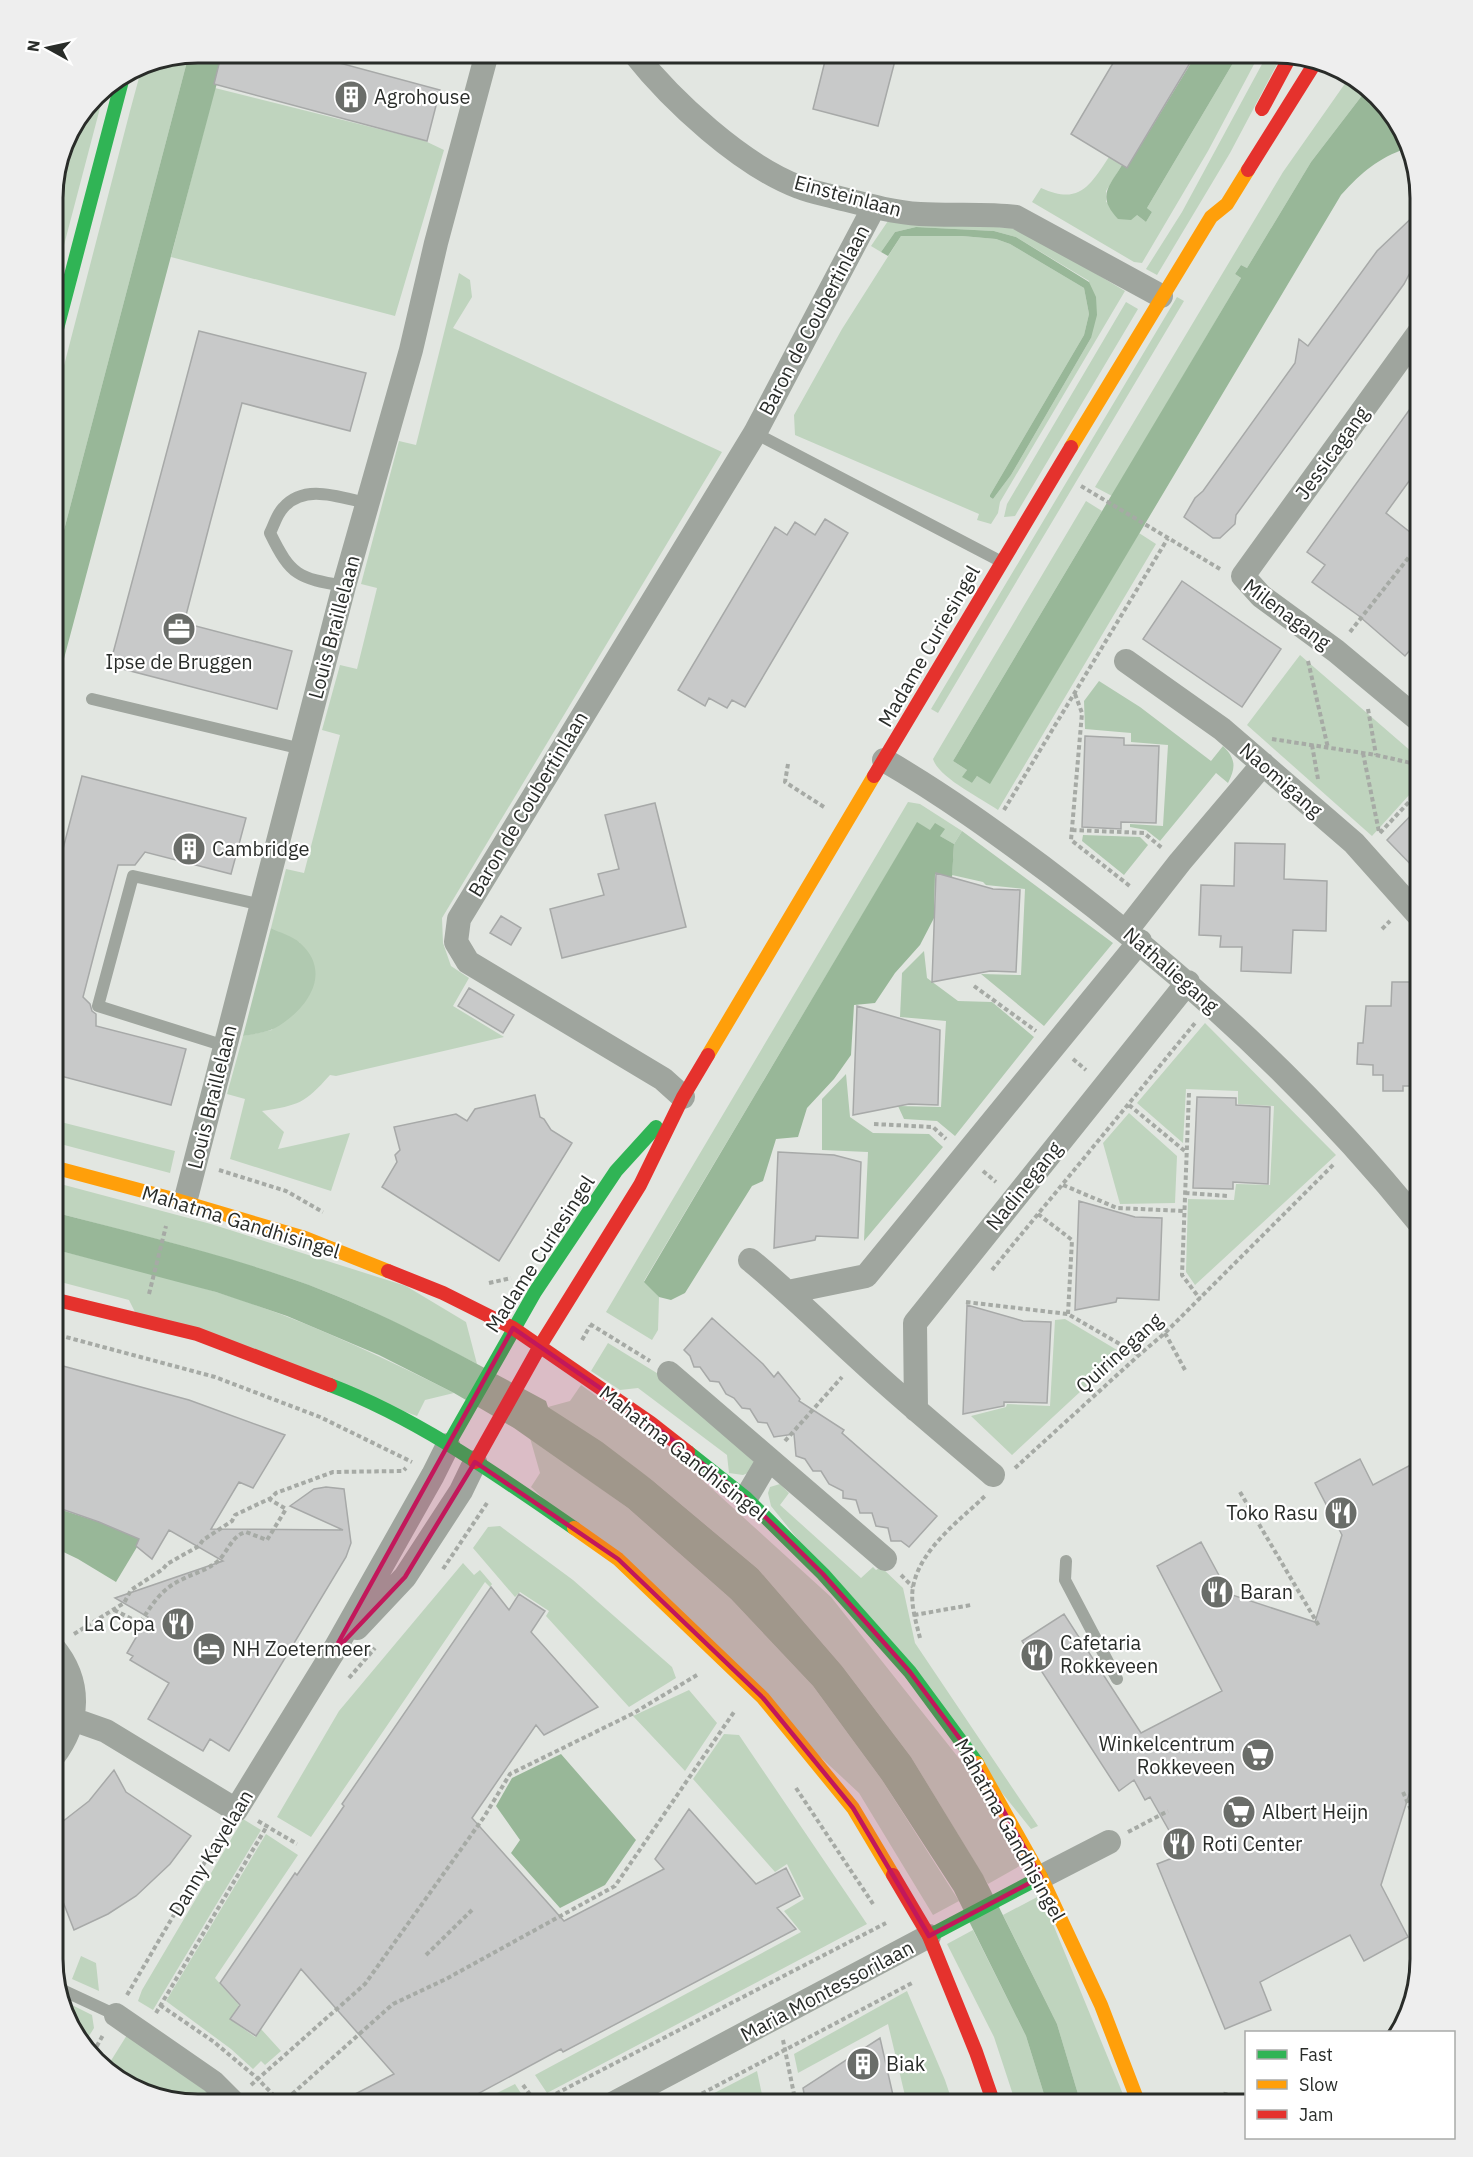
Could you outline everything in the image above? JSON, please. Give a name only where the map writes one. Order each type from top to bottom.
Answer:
[{"type":"street","name":"Louis Braillelaan","points":[[185,1202],[344,586],[411,350],[436,243],[484,63]]},
{"type":"street","name":"Einsteinlaan","points":[[643,63],[672,97],[719,137],[761,167],[799,187],[874,207],[920,214],[993,214],[1016,217],[1161,297]]},
{"type":"street","points":[[1253,126],[1286,63]]},
{"type":"street","name":"Madame Curiesingel","points":[[475,1462],[540,1346],[639,1185],[683,1097],[1001,562],[1211,217],[1227,204],[1312,68]]},
{"type":"street","points":[[63,306],[120,88]]},
{"type":"street","name":"Madame Curiesingel","points":[[1211,217],[1215,197]]},
{"type":"street","name":"Baron de Coubertinlaan","points":[[683,1097],[663,1078],[468,962],[456,942],[459,919],[755,433],[874,207]]},
{"type":"street","name":"Jessicagang","points":[[1244,576],[1410,345]]},
{"type":"street","name":"Milenagang","points":[[1244,576],[1261,596],[1410,709]]},
{"type":"street","name":"Naomigang","points":[[1126,661],[1222,729],[1263,764],[1354,843],[1410,906]]},
{"type":"street","name":"Nathaliegang","points":[[884,760],[992,830],[1133,936],[1188,982],[1263,1052],[1386,1181],[1410,1211]]},
{"type":"street","points":[[788,1292],[866,1276],[1055,1045],[1133,936],[1150,901],[1263,764]]},
{"type":"street","name":"Nadinegang","points":[[916,1410],[915,1323],[1188,982]]},
{"type":"street","name":"Madame Curiesingel","points":[[448,1445],[535,1292],[616,1171],[683,1097]]},
{"type":"street","name":"Mahatma Gandhisingel","points":[[63,1170],[185,1202],[305,1238],[443,1293],[513,1328],[540,1346],[651,1423],[746,1498],[823,1574],[910,1672],[972,1755],[1041,1876],[1101,2005],[1134,2094]]},
{"type":"street","points":[[750,1260],[916,1410],[998,1479]]},
{"type":"street","points":[[63,1301],[197,1334],[337,1388],[423,1429],[618,1559],[763,1698],[853,1808],[929,1936],[991,2094]]},
{"type":"street","points":[[669,1373],[885,1559]]},
{"type":"street","name":"Danny Kayelaan","points":[[236,1810],[332,1654],[448,1445]]},
{"type":"street","points":[[746,1498],[770,1459]]},
{"type":"street","name":"Danny Kayelaan","points":[[332,1654],[405,1577],[461,1491],[475,1462]]},
{"type":"street","points":[[63,1663],[74,1692],[74,1714],[63,1743]]},
{"type":"street","points":[[72,1719],[106,1731],[236,1810]]},
{"type":"street","points":[[1041,1876],[1109,1842]]},
{"type":"street","name":"Maria Montessorilaan","points":[[631,2094],[1041,1876]]},
{"type":"street","points":[[116,2015],[213,2082],[225,2094]]},
{"type":"lane","name":"Baron de Coubertinlaan","points":[[755,433],[1001,562]]},
{"type":"lane","points":[[344,586],[320,582],[295,573],[280,553],[270,533],[282,508],[300,494],[321,494],[366,503]]},
{"type":"lane","points":[[92,699],[302,749]]},
{"type":"lane","points":[[225,1046],[98,1006],[134,876],[262,904]]},
{"type":"lane","points":[[1066,1561],[1065,1580],[1117,1679]]},
{"type":"lane","points":[[68,1993],[116,2015]]},
{"type":"path","name":"Milenagang","points":[[1081,486],[1235,578],[1244,576]]},
{"type":"path","points":[[992,830],[1168,538]]},
{"type":"path","points":[[1336,651],[1410,556]]},
{"type":"path","points":[[1307,654],[1328,748]]},
{"type":"path","points":[[1075,694],[1082,713],[1071,840],[1150,901]]},
{"type":"path","points":[[1367,705],[1376,756]]},
{"type":"path","points":[[1269,738],[1410,763]]},
{"type":"path","points":[[1312,746],[1320,787]]},
{"type":"path","points":[[1363,753],[1379,834],[1410,801]]},
{"type":"path","points":[[788,764],[784,782],[824,807]]},
{"type":"path","points":[[1072,830],[1144,833],[1180,862]]},
{"type":"path","points":[[974,986],[1055,1045],[1186,1152]]},
{"type":"path","points":[[988,1275],[1211,1004]]},
{"type":"path","points":[[1189,1093],[1182,1275],[1200,1299]]},
{"type":"path","name":"Quirinegang","points":[[913,1587],[924,1559],[998,1479],[1165,1333],[1353,1146]]},
{"type":"path","points":[[1063,1185],[1117,1208],[1184,1211]]},
{"type":"path","points":[[1185,1193],[1228,1196]]},
{"type":"path","points":[[153,1279],[164,1236]]},
{"type":"path","points":[[961,1308],[974,1292]]},
{"type":"path","points":[[967,1301],[1068,1314],[1139,1355]]},
{"type":"path","points":[[591,1325],[669,1373]]},
{"type":"path","points":[[1165,1333],[1185,1370]]},
{"type":"path","points":[[63,1336],[214,1377],[320,1417],[412,1462],[403,1471],[333,1472],[276,1493],[269,1499],[235,1515],[232,1521],[202,1540],[199,1546],[167,1564],[131,1590],[124,1603],[63,1642]]},
{"type":"path","points":[[770,1459],[858,1358]]},
{"type":"path","points":[[1240,1492],[1319,1626]]},
{"type":"path","points":[[113,1610],[140,1623],[162,1592],[179,1580],[200,1574],[216,1562],[236,1536],[246,1532],[267,1540],[286,1509],[269,1499]]},
{"type":"path","points":[[440,1573],[486,1505],[495,1510]]},
{"type":"path","points":[[914,1615],[971,1605]]},
{"type":"path","points":[[344,1684],[381,1641]]},
{"type":"path","points":[[243,2094],[257,2078],[365,1984],[484,1817],[510,1774],[632,1714],[699,1674],[691,1666]]},
{"type":"path","points":[[727,1705],[742,1721]]},
{"type":"path","points":[[293,2094],[393,2004],[446,1979],[615,1886],[734,1712]]},
{"type":"path","points":[[556,2094],[886,1923],[792,1782]]},
{"type":"path","points":[[1403,1792],[1410,1808]]},
{"type":"path","name":"Danny Kayelaan","points":[[96,2048],[236,1810]]},
{"type":"path","points":[[1109,1842],[1168,1811]]},
{"type":"path","points":[[259,1821],[297,1844]]},
{"type":"path","points":[[144,2035],[267,1826]]},
{"type":"path","points":[[426,1955],[472,1910]]},
{"type":"path","points":[[701,2094],[915,1982]]},
{"type":"path","points":[[160,2005],[214,2042],[272,2094]]},
{"type":"path","points":[[778,2017],[794,2094]]},
{"type":"path","points":[[524,2085],[530,2094]]},
{"type":"path","points":[[1225,2094],[1226,2090]]},
{"type":"highlighted area","points":[[513,1328],[651,1423],[746,1498],[823,1574],[910,1672],[972,1755],[1041,1877],[929,1936],[853,1808],[763,1698],[618,1559],[475,1462],[405,1577],[332,1654]]},
{"type":"shaded area","points":[[222,63],[63,662],[63,534],[186,64]]},
{"type":"shaded area","points":[[1191,63],[1233,63],[1147,208],[1152,212],[1146,222],[1137,215],[1131,220],[1118,219],[1108,204],[1106,198],[1109,186],[1122,165],[1127,168]]},
{"type":"shaded area","points":[[1233,63],[1255,63],[1208,151],[1142,263],[1134,262],[1032,202],[1041,188],[1065,195],[1082,190],[1095,177],[1109,157],[1122,165],[1106,191],[1106,202],[1137,215],[1146,222],[1152,212],[1147,208]]},
{"type":"shaded area","points":[[1263,63],[1278,63],[1230,153],[1157,275],[1146,269],[1182,212]]},
{"type":"shaded area","points":[[186,64],[63,534],[63,369],[139,76],[154,70]]},
{"type":"shaded area","points":[[1345,83],[1362,95],[1311,162],[1247,268],[1241,265],[1235,274],[1241,278],[1112,496],[1095,487],[1283,172]]},
{"type":"shaded area","points":[[215,88],[423,140],[444,150],[395,316],[171,257]]},
{"type":"shaded area","points":[[1362,95],[1377,109],[1392,130],[1401,151],[1371,167],[1341,195],[990,784],[977,776],[972,783],[962,777],[967,770],[953,761],[1241,278],[1235,274],[1241,265],[1247,268],[1311,162]]},
{"type":"shaded area","points":[[101,104],[63,249],[63,189],[68,163],[77,138]]},
{"type":"shaded area","points":[[888,221],[952,223],[1021,229],[1125,291],[1000,502],[998,513],[991,524],[977,520],[979,514],[795,435],[794,415],[842,329],[901,236],[962,236],[996,239],[1010,244],[1084,288],[1089,314],[1084,335],[990,495],[993,499],[1011,475],[1091,338],[1089,281],[1016,237],[994,231],[916,227],[895,232],[881,252],[871,246]]},
{"type":"shaded area","points":[[916,227],[994,231],[1016,237],[1089,282],[1096,297],[1097,315],[1091,338],[1011,475],[993,499],[990,495],[1084,335],[1089,314],[1084,288],[1010,244],[996,239],[962,236],[901,236],[888,256],[881,252],[895,232]]},
{"type":"shaded area","points":[[459,273],[470,280],[472,297],[453,328],[722,452],[442,918],[443,943],[451,966],[469,978],[453,1006],[504,1037],[336,1076],[330,1075],[314,1092],[300,1102],[262,1111],[284,1132],[278,1149],[350,1133],[331,1191],[230,1159],[245,1099],[227,1094],[243,1036],[272,1030],[300,943],[271,928],[286,869],[304,873],[340,735],[322,730],[340,665],[357,669],[377,588],[361,584],[399,441],[416,445]]},
{"type":"shaded area","points":[[1177,297],[1184,301],[938,713],[931,709]]},
{"type":"shaded area","points":[[1126,302],[1138,309],[1015,516],[1004,517],[1007,504]]},
{"type":"shaded area","points":[[1086,501],[1102,511],[953,761],[967,770],[963,777],[972,783],[977,776],[990,783],[1139,533],[1156,544],[998,810],[943,773],[933,759]]},
{"type":"shaded area","points":[[1300,655],[1410,750],[1410,794],[1372,836],[1247,725]]},
{"type":"shaded area","points":[[1099,681],[1140,707],[1211,761],[1223,746],[1232,759],[1233,768],[1228,783],[1216,773],[1160,841],[1146,830],[1130,827],[1130,824],[1163,826],[1168,745],[1131,742],[1131,733],[1085,729],[1084,701]]},
{"type":"shaded area","points":[[908,802],[920,804],[962,831],[954,844],[917,823],[644,1281],[659,1297],[658,1330],[652,1340],[606,1312]]},
{"type":"shaded area","points":[[917,822],[930,830],[935,823],[945,829],[940,836],[954,844],[952,878],[935,874],[934,918],[920,945],[895,973],[875,1003],[854,1005],[851,1055],[834,1079],[807,1108],[798,1137],[776,1139],[763,1181],[752,1186],[685,1293],[671,1300],[659,1297],[644,1282]]},
{"type":"shaded area","points":[[962,831],[1113,943],[1044,1026],[981,974],[1021,975],[1025,889],[986,885],[983,882],[952,875],[954,844]]},
{"type":"shaded area","points":[[1083,835],[1140,837],[1148,845],[1124,875],[1082,841]]},
{"type":"shaded area","points":[[271,928],[300,943],[310,955],[315,967],[315,979],[305,1002],[286,1021],[271,1030],[243,1036]]},
{"type":"shaded area","points":[[924,951],[927,978],[958,1001],[992,1002],[1034,1037],[955,1136],[937,1121],[904,1119],[898,1106],[941,1107],[946,1021],[900,1017],[902,973]]},
{"type":"shaded area","points":[[1205,1023],[1336,1155],[1195,1285],[1186,1272],[1188,1199],[1234,1200],[1236,1184],[1270,1185],[1274,1106],[1238,1104],[1238,1091],[1186,1089],[1183,1143],[1137,1103]]},
{"type":"shaded area","points":[[846,1074],[850,1117],[873,1133],[929,1134],[943,1147],[864,1241],[868,1152],[822,1150],[822,1099]]},
{"type":"shaded area","points":[[1129,1113],[1177,1156],[1175,1203],[1120,1204],[1103,1143]]},
{"type":"shaded area","points":[[63,1123],[175,1151],[170,1173],[63,1145]]},
{"type":"shaded area","points":[[63,1185],[211,1224],[406,1286],[466,1322],[477,1364],[365,1308],[295,1280],[63,1215]]},
{"type":"shaded area","points":[[63,1215],[174,1243],[295,1280],[360,1306],[423,1336],[546,1401],[548,1407],[602,1442],[652,1480],[758,1569],[842,1666],[911,1757],[983,1875],[1057,2024],[1078,2094],[1044,2094],[1026,2036],[954,1891],[882,1780],[813,1686],[731,1599],[628,1508],[514,1428],[454,1393],[379,1355],[287,1316],[216,1292],[63,1252]]},
{"type":"shaded area","points":[[63,1252],[175,1280],[247,1302],[337,1337],[454,1393],[425,1400],[417,1416],[136,1314],[129,1300],[63,1283]]},
{"type":"shaded area","points":[[1065,1319],[1122,1353],[1012,1455],[971,1416],[1006,1407],[1007,1404],[1050,1406],[1055,1320]]},
{"type":"shaded area","points":[[608,1343],[660,1375],[754,1462],[748,1473],[743,1475],[729,1473],[727,1455],[638,1388],[620,1390],[591,1371]]},
{"type":"shaded area","points":[[581,1385],[665,1446],[831,1597],[973,1776],[1025,1863],[988,1884],[911,1757],[842,1666],[758,1569],[652,1480],[548,1407],[570,1401]]},
{"type":"shaded area","points":[[530,1438],[628,1508],[731,1599],[813,1686],[882,1780],[959,1901],[933,1915],[859,1793],[531,1487],[540,1473]]},
{"type":"shaded area","points":[[780,1484],[789,1493],[780,1505],[861,1578],[873,1567],[876,1570],[881,1567],[903,1588],[915,1643],[1038,1826],[1031,1829],[771,1506],[768,1493],[770,1487]]},
{"type":"shaded area","points":[[63,1510],[139,1539],[137,1547],[116,1582],[63,1552]]},
{"type":"shaded area","points":[[500,1526],[573,1580],[672,1667],[676,1678],[629,1707],[546,1616],[549,1611],[520,1592],[515,1597],[473,1548],[488,1527]]},
{"type":"shaded area","points":[[463,1563],[474,1575],[480,1570],[492,1584],[490,1587],[485,1582],[311,1837],[277,1817],[339,1711]]},
{"type":"shaded area","points":[[689,1690],[717,1723],[685,1771],[633,1716]]},
{"type":"shaded area","points":[[724,1734],[739,1735],[867,1924],[547,2093],[535,2075],[801,1932],[784,1911],[804,1899],[787,1864],[775,1872],[693,1779]]},
{"type":"shaded area","points":[[561,1754],[636,1840],[605,1885],[560,1908],[511,1853],[520,1840],[496,1806],[512,1778]]},
{"type":"shaded area","points":[[243,1819],[261,1830],[153,2010],[138,2001],[142,1990]]},
{"type":"shaded area","points":[[266,1834],[298,1855],[215,1978],[239,2005],[230,2019],[255,2037],[261,2029],[281,2051],[265,2065],[261,2061],[253,2069],[231,2049],[166,2001]]},
{"type":"shaded area","points":[[1041,1895],[1123,2094],[1078,2094],[1057,2024],[1003,1915]]},
{"type":"shaded area","points":[[973,1930],[1026,2036],[1044,2094],[1013,2094],[994,2037],[947,1944]]},
{"type":"shaded area","points":[[81,1956],[96,1963],[99,1991],[72,1979]]},
{"type":"shaded area","points":[[907,1991],[950,2094],[905,2094],[888,2024],[798,2073],[794,2054]]},
{"type":"shaded area","points":[[71,2005],[92,2015],[94,2028],[88,2037]]},
{"type":"shaded area","points":[[127,2035],[210,2094],[189,2094],[146,2084],[110,2062]]},
{"type":"shaded area","points":[[757,2071],[762,2094],[712,2094]]},
{"type":"shaded area","points":[[515,2084],[521,2094],[495,2094]]},
{"type":"building","name":"Agrohouse","points":[[219,63],[339,63],[440,90],[427,141],[214,84]]},
{"type":"building","points":[[824,63],[894,63],[878,126],[813,109]]},
{"type":"building","points":[[1113,63],[1190,63],[1127,168],[1071,134]]},
{"type":"building","points":[[1410,220],[1410,273],[1404,284],[1236,515],[1235,524],[1220,538],[1213,538],[1184,517],[1195,498],[1203,491],[1295,363],[1299,339],[1308,346],[1377,251]]},
{"type":"building","points":[[199,331],[366,373],[350,431],[242,403],[210,523],[184,623],[292,651],[277,709],[119,668],[112,657]]},
{"type":"building","points":[[1410,409],[1410,480],[1386,513],[1410,532],[1410,650],[1405,656],[1359,616],[1312,582],[1325,565],[1307,552]]},
{"type":"building","points":[[825,519],[848,533],[745,707],[732,700],[727,708],[709,698],[705,706],[678,690],[775,527],[787,535],[795,522],[815,535]]},
{"type":"building","points":[[1182,581],[1281,649],[1242,707],[1143,639]]},
{"type":"building","points":[[1085,736],[1124,738],[1124,745],[1159,746],[1156,823],[1121,822],[1121,829],[1082,827]]},
{"type":"building","points":[[82,776],[246,818],[231,874],[145,852],[135,865],[118,865],[97,943],[83,997],[96,1014],[96,1026],[186,1049],[171,1105],[63,1077],[63,849]]},
{"type":"building","points":[[655,803],[686,927],[562,958],[550,909],[604,895],[598,874],[619,869],[605,815]]},
{"type":"building","points":[[1410,816],[1410,864],[1387,840]]},
{"type":"building","points":[[1235,843],[1285,844],[1284,879],[1327,881],[1326,931],[1293,930],[1291,973],[1241,971],[1242,947],[1220,947],[1221,936],[1199,935],[1201,885],[1234,886]]},
{"type":"building","points":[[936,873],[993,889],[1020,890],[1016,972],[990,971],[932,982]]},
{"type":"building","points":[[501,916],[521,928],[511,945],[490,933]]},
{"type":"building","points":[[1392,982],[1410,982],[1410,1086],[1403,1086],[1403,1091],[1383,1091],[1383,1075],[1373,1075],[1373,1065],[1357,1064],[1358,1043],[1363,1043],[1366,1006],[1391,1006]]},
{"type":"building","points":[[469,988],[514,1015],[503,1033],[458,1006]]},
{"type":"building","points":[[857,1006],[940,1030],[938,1105],[909,1104],[853,1115]]},
{"type":"building","points":[[535,1095],[540,1117],[551,1130],[572,1143],[499,1261],[382,1187],[397,1162],[395,1155],[400,1150],[394,1127],[456,1114],[467,1121],[475,1109]]},
{"type":"building","points":[[1197,1097],[1236,1098],[1236,1105],[1270,1107],[1268,1184],[1233,1182],[1233,1189],[1193,1188]]},
{"type":"building","points":[[778,1152],[834,1155],[861,1162],[858,1238],[816,1236],[815,1240],[774,1248]]},
{"type":"building","points":[[1079,1201],[1135,1217],[1162,1218],[1159,1300],[1117,1298],[1116,1302],[1075,1310]]},
{"type":"building","points":[[967,1305],[1023,1321],[1051,1322],[1047,1403],[1004,1402],[1004,1406],[963,1414]]},
{"type":"building","points":[[712,1318],[763,1364],[774,1377],[778,1372],[800,1399],[799,1401],[844,1430],[842,1433],[937,1516],[909,1547],[901,1541],[891,1541],[888,1528],[876,1526],[872,1513],[860,1513],[856,1500],[843,1498],[843,1491],[829,1484],[821,1471],[813,1471],[805,1459],[796,1456],[794,1434],[774,1437],[767,1423],[758,1422],[750,1409],[742,1408],[734,1398],[726,1394],[719,1382],[710,1381],[700,1367],[694,1367],[690,1356],[684,1350]]},
{"type":"building","points":[[63,1366],[189,1400],[285,1435],[253,1488],[239,1482],[211,1529],[343,1530],[290,1506],[314,1489],[326,1487],[344,1489],[351,1543],[346,1557],[229,1751],[210,1739],[203,1751],[148,1719],[169,1683],[130,1660],[133,1656],[127,1653],[148,1617],[115,1598],[223,1561],[169,1530],[152,1559],[136,1546],[139,1539],[63,1509]]},
{"type":"building","name":"Winkelcentrum Rokkeveen","points":[[1360,1459],[1373,1485],[1410,1465],[1410,1791],[1381,1885],[1408,1937],[1364,1961],[1350,1935],[1260,1982],[1271,2010],[1225,2029],[1157,1864],[1175,1857],[1165,1838],[1171,1834],[1150,1797],[1145,1800],[1134,1780],[1119,1791],[1022,1641],[1064,1614],[1141,1733],[1222,1691],[1157,1566],[1201,1542],[1229,1594],[1315,1622],[1342,1535],[1315,1483]]},
{"type":"building","points":[[491,1587],[509,1610],[519,1594],[545,1611],[531,1632],[598,1707],[544,1735],[536,1725],[472,1818],[564,1921],[664,1869],[655,1859],[689,1809],[756,1884],[786,1868],[800,1896],[777,1908],[796,1929],[563,2052],[561,2049],[478,2094],[355,2094],[394,2074],[301,1969],[256,2036],[230,2019],[240,2005],[220,1983],[295,1873],[297,1875],[344,1806],[342,1804]]},
{"type":"building","points":[[114,1770],[126,1792],[191,1836],[170,1864],[136,1896],[108,1914],[74,1930],[63,1902],[63,1821],[89,1801]]},
{"type":"building","name":"Biak","points":[[880,2038],[893,2094],[804,2094],[803,2088]]},
{"type":"traffic: fast","points":[[63,306],[120,88]]},
{"type":"traffic: fast","points":[[448,1445],[535,1292],[616,1171],[656,1127]]},
{"type":"traffic: fast","points":[[330,1385],[395,1414],[426,1431],[486,1468],[574,1528]]},
{"type":"traffic: fast","points":[[688,1452],[746,1498],[823,1574],[910,1672],[977,1763]]},
{"type":"traffic: fast","points":[[929,1936],[1041,1877]]},
{"type":"traffic: slow","points":[[1071,447],[1211,217],[1227,204],[1248,170]]},
{"type":"traffic: slow","points":[[708,1055],[874,776]]},
{"type":"traffic: slow","points":[[63,1170],[305,1238],[388,1271]]},
{"type":"traffic: slow","points":[[574,1528],[618,1559],[763,1698],[853,1808],[893,1875]]},
{"type":"traffic: slow","points":[[977,1763],[1041,1877],[1101,2005],[1135,2094]]},
{"type":"traffic: jam","points":[[1262,109],[1286,63]]},
{"type":"traffic: jam","points":[[1248,170],[1312,68]]},
{"type":"traffic: jam","points":[[874,776],[1071,447]]},
{"type":"traffic: jam","points":[[475,1462],[540,1346],[640,1185],[683,1097],[708,1055]]},
{"type":"traffic: jam","points":[[388,1271],[443,1293],[513,1328],[651,1423],[688,1452]]},
{"type":"traffic: jam","points":[[63,1301],[197,1334],[330,1385]]},
{"type":"traffic: jam","points":[[893,1875],[929,1936],[991,2094]]},
{"type":"place","name":"Agrohouse","points":[[351,97]]},
{"type":"place","name":"Ipse de Bruggen","points":[[179,629]]},
{"type":"place","name":"Cambridge","points":[[189,849]]},
{"type":"place","name":"Toko Rasu","points":[[1341,1513]]},
{"type":"place","name":"Baran","points":[[1217,1592]]},
{"type":"place","name":"La Copa","points":[[178,1624]]},
{"type":"place","name":"NH Zoetermeer","points":[[209,1649]]},
{"type":"place","name":"Cafetaria Rokkeveen","points":[[1037,1655]]},
{"type":"place","name":"Winkelcentrum Rokkeveen","points":[[1258,1755]]},
{"type":"place","name":"Albert Heijn","points":[[1239,1812]]},
{"type":"place","name":"Roti Center","points":[[1179,1844]]},
{"type":"place","name":"Biak","points":[[863,2064]]}]
